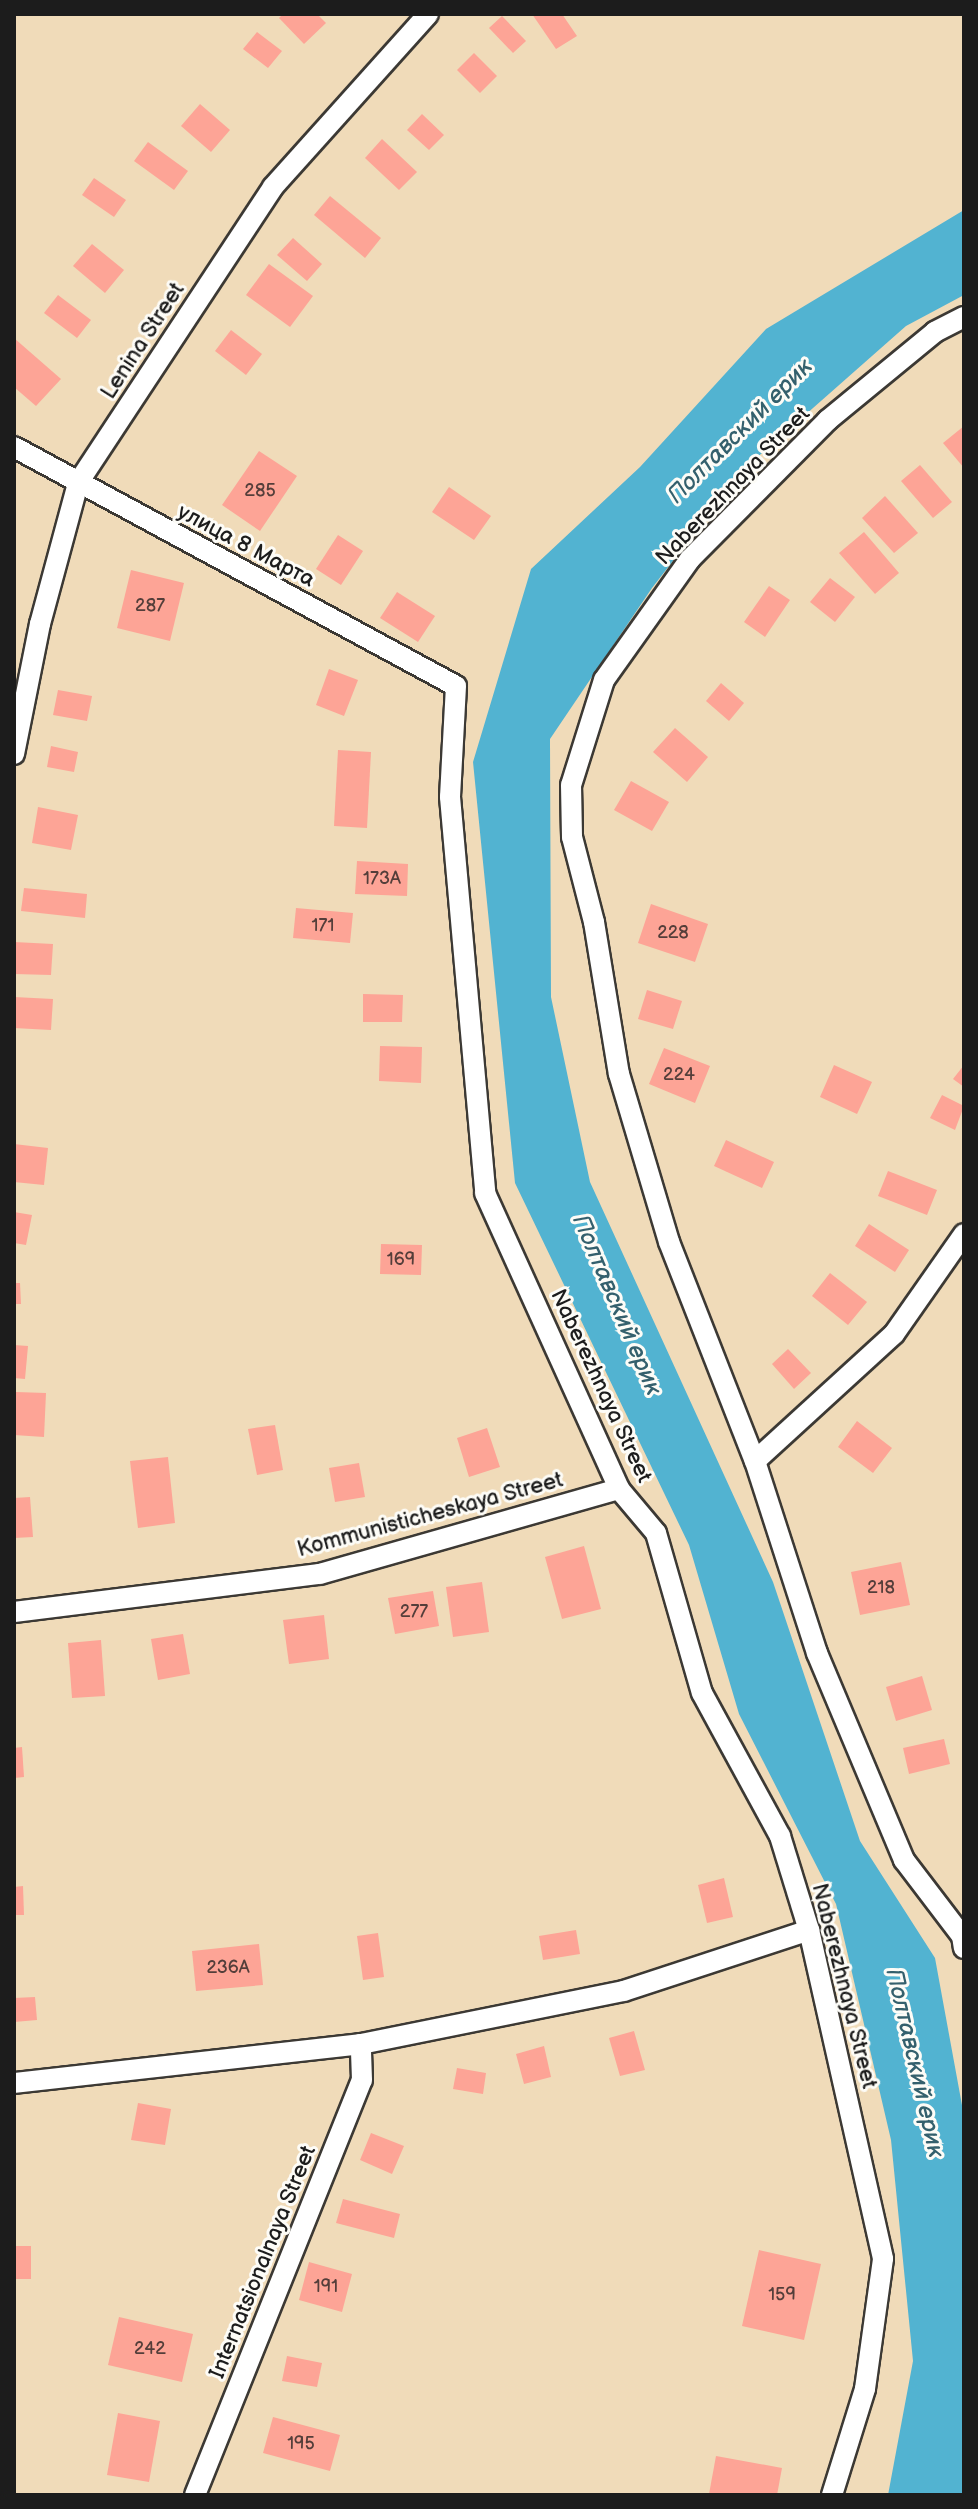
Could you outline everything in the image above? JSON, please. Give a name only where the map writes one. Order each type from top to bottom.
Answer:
[{"type":"street","name":"Lenina Street","points":[[14,754],[40,624],[78,483],[273,187],[428,14]]},
{"type":"street","name":"Naberezhnaya Street","points":[[963,1940],[904,1860],[817,1653],[755,1461],[669,1242],[619,1074],[594,922],[572,837],[571,785],[604,680],[690,559],[828,420],[935,332],[964,317]]},
{"type":"street","name":"улица 8 Марта","points":[[14,447],[456,686]]},
{"type":"street","name":"Naberezhnaya Street","points":[[456,686],[450,797],[485,1193],[619,1489],[656,1533],[702,1693],[780,1836],[809,1930],[883,2259],[865,2389],[832,2495]]},
{"type":"street","points":[[755,1461],[894,1334],[964,1234]]},
{"type":"street","name":"Kommunisticheskaya Street","points":[[14,1612],[320,1574],[619,1489]]},
{"type":"street","points":[[14,2083],[361,2044],[624,1991],[809,1930]]},
{"type":"street","name":"Internatsionalnaya Street","points":[[195,2495],[362,2080],[361,2044]]},
{"type":"water","name":"Полтавский ерик","points":[[964,210],[964,295],[906,326],[744,469],[652,588],[550,739],[551,997],[590,1182],[773,1582],[860,1841],[935,1958],[964,2116],[964,2495],[888,2495],[913,2361],[891,2140],[836,1904],[739,1714],[689,1545],[515,1183],[473,762],[531,569],[640,467],[766,329]]},
{"type":"building","points":[[283,14],[317,14],[326,23],[304,44],[279,18]]},
{"type":"building","points":[[532,14],[562,14],[577,36],[556,49]]},
{"type":"building","points":[[502,16],[526,41],[513,53],[489,28]]},
{"type":"building","points":[[257,32],[282,51],[268,68],[243,49]]},
{"type":"building","points":[[474,53],[497,76],[480,93],[457,70]]},
{"type":"building","points":[[200,104],[230,130],[211,152],[181,126]]},
{"type":"building","points":[[422,114],[444,135],[429,150],[407,130]]},
{"type":"building","points":[[382,139],[417,172],[399,190],[365,158]]},
{"type":"building","points":[[148,142],[188,171],[174,190],[134,161]]},
{"type":"building","points":[[94,178],[126,200],[114,217],[82,195]]},
{"type":"building","points":[[330,196],[381,238],[365,258],[314,215]]},
{"type":"building","points":[[293,238],[322,264],[307,281],[277,255]]},
{"type":"building","points":[[92,244],[124,270],[105,293],[73,266]]},
{"type":"building","points":[[269,264],[313,296],[290,327],[246,295]]},
{"type":"building","points":[[58,295],[91,320],[77,338],[44,313]]},
{"type":"building","points":[[231,330],[262,354],[246,375],[215,351]]},
{"type":"building","points":[[14,338],[61,379],[36,406],[14,387]]},
{"type":"building","points":[[964,426],[964,468],[943,443]]},
{"type":"building","points":[[259,451],[297,476],[260,531],[222,505]]},
{"type":"building","points":[[920,465],[952,502],[933,518],[901,481]]},
{"type":"building","points":[[449,487],[491,516],[474,540],[432,512]]},
{"type":"building","points":[[885,496],[918,533],[894,553],[862,518]]},
{"type":"building","points":[[864,532],[899,573],[875,594],[839,553]]},
{"type":"building","points":[[338,535],[363,551],[341,585],[316,569]]},
{"type":"building","points":[[131,570],[184,583],[170,641],[117,628]]},
{"type":"building","points":[[830,578],[855,597],[835,622],[810,602]]},
{"type":"building","points":[[769,586],[790,600],[765,637],[744,622]]},
{"type":"building","points":[[397,592],[435,616],[418,642],[380,618]]},
{"type":"building","points":[[329,669],[358,680],[344,716],[316,705]]},
{"type":"building","points":[[721,683],[744,703],[729,721],[706,701]]},
{"type":"building","points":[[58,690],[92,696],[87,721],[53,715]]},
{"type":"building","points":[[675,728],[708,757],[687,782],[653,752]]},
{"type":"building","points":[[51,746],[78,752],[74,772],[47,767]]},
{"type":"building","points":[[338,750],[371,752],[367,828],[334,826]]},
{"type":"building","points":[[631,781],[669,802],[652,831],[614,810]]},
{"type":"building","points":[[38,807],[78,815],[71,850],[32,843]]},
{"type":"building","points":[[357,861],[408,864],[407,896],[355,894]]},
{"type":"building","points":[[24,888],[87,894],[85,918],[21,911]]},
{"type":"building","points":[[651,904],[708,924],[695,962],[638,943]]},
{"type":"building","points":[[296,908],[353,913],[350,943],[293,938]]},
{"type":"building","points":[[14,942],[53,944],[51,975],[14,974]]},
{"type":"building","points":[[647,990],[682,1001],[673,1029],[638,1019]]},
{"type":"building","points":[[363,994],[403,995],[402,1022],[363,1022]]},
{"type":"building","points":[[14,997],[53,999],[51,1030],[14,1028]]},
{"type":"building","points":[[380,1046],[422,1047],[421,1083],[379,1081]]},
{"type":"building","points":[[664,1048],[710,1066],[695,1103],[649,1084]]},
{"type":"building","points":[[834,1065],[872,1082],[857,1114],[820,1097]]},
{"type":"building","points":[[964,1065],[964,1087],[953,1079]]},
{"type":"building","points":[[942,1095],[964,1106],[955,1130],[930,1118]]},
{"type":"building","points":[[726,1140],[774,1162],[762,1188],[714,1166]]},
{"type":"building","points":[[14,1144],[48,1148],[44,1185],[14,1182]]},
{"type":"building","points":[[888,1171],[937,1190],[927,1215],[878,1196]]},
{"type":"building","points":[[14,1212],[32,1215],[26,1245],[14,1243]]},
{"type":"building","points":[[869,1224],[909,1250],[895,1272],[855,1246]]},
{"type":"building","points":[[381,1244],[422,1245],[421,1275],[380,1274]]},
{"type":"building","points":[[830,1273],[867,1302],[848,1325],[812,1296]]},
{"type":"building","points":[[14,1283],[20,1283],[21,1304],[14,1304]]},
{"type":"building","points":[[14,1345],[28,1346],[25,1379],[14,1378]]},
{"type":"building","points":[[788,1349],[811,1373],[794,1389],[772,1364]]},
{"type":"building","points":[[16,1392],[46,1393],[44,1437],[14,1435]]},
{"type":"building","points":[[857,1421],[892,1448],[873,1473],[838,1447]]},
{"type":"building","points":[[275,1425],[283,1470],[257,1475],[248,1429]]},
{"type":"building","points":[[487,1428],[500,1467],[469,1477],[457,1438]]},
{"type":"building","points":[[168,1457],[175,1523],[138,1528],[130,1461]]},
{"type":"building","points":[[359,1463],[365,1497],[335,1502],[329,1468]]},
{"type":"building","points":[[30,1497],[33,1537],[14,1538],[14,1498]]},
{"type":"building","points":[[584,1546],[601,1609],[562,1619],[545,1557]]},
{"type":"building","points":[[901,1562],[910,1605],[860,1615],[851,1572]]},
{"type":"building","points":[[482,1582],[489,1632],[453,1637],[446,1587]]},
{"type":"building","points":[[433,1591],[439,1626],[395,1634],[388,1598]]},
{"type":"building","points":[[324,1615],[329,1659],[289,1664],[283,1620]]},
{"type":"building","points":[[183,1634],[190,1674],[158,1680],[151,1639]]},
{"type":"building","points":[[101,1640],[105,1696],[72,1698],[68,1643]]},
{"type":"building","points":[[922,1676],[932,1710],[896,1721],[886,1687]]},
{"type":"building","points":[[944,1739],[950,1764],[909,1774],[903,1748]]},
{"type":"building","points":[[22,1747],[24,1777],[14,1778],[14,1748]]},
{"type":"building","points":[[724,1878],[733,1917],[707,1923],[698,1885]]},
{"type":"building","points":[[23,1886],[24,1915],[14,1915],[14,1887]]},
{"type":"building","points":[[576,1930],[580,1954],[543,1960],[539,1936]]},
{"type":"building","points":[[378,1933],[384,1977],[363,1980],[357,1936]]},
{"type":"building","points":[[259,1944],[263,1985],[196,1991],[192,1951]]},
{"type":"building","points":[[35,1997],[37,2020],[14,2022],[14,1998]]},
{"type":"building","points":[[634,2031],[645,2070],[620,2076],[609,2038]]},
{"type":"building","points":[[544,2046],[551,2077],[524,2084],[516,2054]]},
{"type":"building","points":[[457,2068],[486,2073],[483,2094],[453,2089]]},
{"type":"building","points":[[138,2103],[171,2109],[165,2145],[131,2140]]},
{"type":"building","points":[[371,2133],[404,2146],[392,2174],[360,2160]]},
{"type":"building","points":[[343,2199],[400,2214],[394,2238],[336,2223]]},
{"type":"building","points":[[14,2246],[31,2246],[31,2279],[14,2279]]},
{"type":"building","points":[[759,2250],[821,2264],[804,2340],[742,2326]]},
{"type":"building","points":[[309,2262],[352,2274],[342,2312],[299,2300]]},
{"type":"building","points":[[119,2317],[193,2334],[182,2382],[108,2365]]},
{"type":"building","points":[[287,2356],[322,2363],[317,2387],[282,2381]]},
{"type":"building","points":[[118,2413],[160,2421],[149,2482],[107,2475]]},
{"type":"building","points":[[273,2417],[340,2435],[330,2471],[263,2453]]},
{"type":"building","points":[[716,2456],[782,2468],[777,2495],[709,2494]]}]
